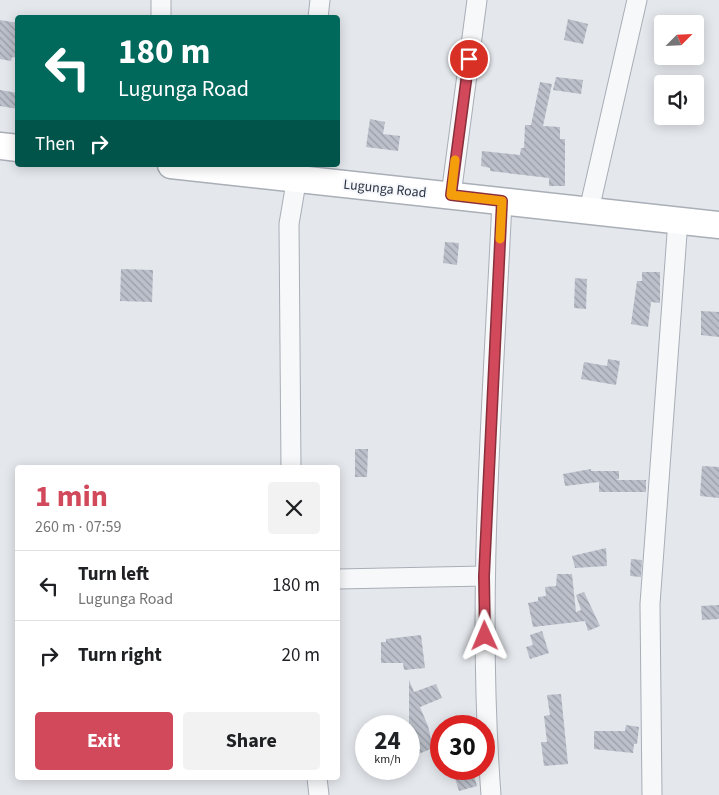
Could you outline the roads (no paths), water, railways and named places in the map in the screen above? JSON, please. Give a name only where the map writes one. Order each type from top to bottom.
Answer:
[{"type":"street","points":[[161,15],[162,0]]},
{"type":"street","points":[[318,15],[320,0]]},
{"type":"street","points":[[451,195],[477,0]]},
{"type":"street","points":[[589,210],[637,0]]},
{"type":"street","points":[[0,146],[15,148]]},
{"type":"street","name":"Lugunga Road","points":[[207,167],[298,172],[451,195],[719,225]]},
{"type":"street","points":[[291,465],[289,224],[298,172]]},
{"type":"street","points":[[491,795],[487,736],[484,576],[502,201]]},
{"type":"street","points":[[652,795],[650,604],[678,220]]},
{"type":"street","points":[[340,579],[484,576]]},
{"type":"street","points":[[317,780],[319,795]]}]
